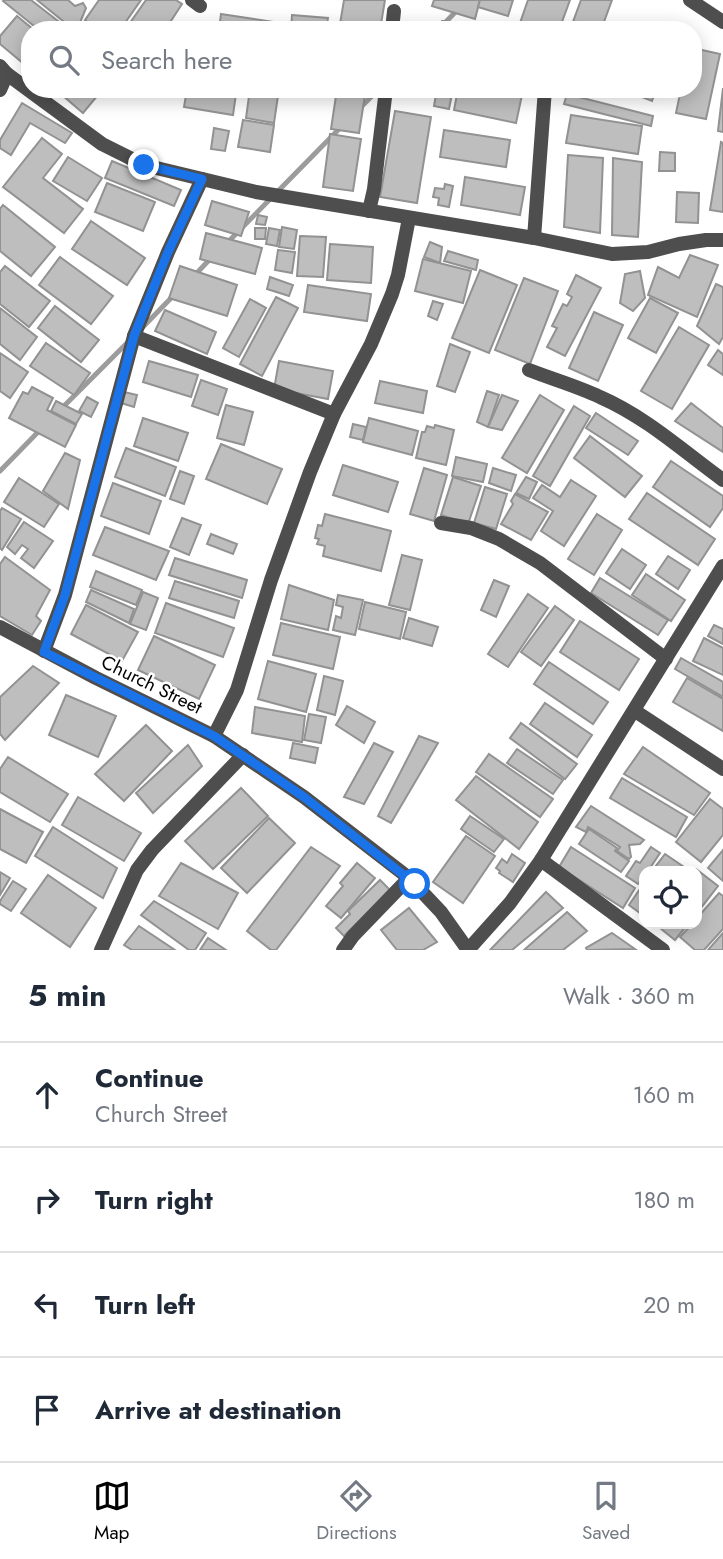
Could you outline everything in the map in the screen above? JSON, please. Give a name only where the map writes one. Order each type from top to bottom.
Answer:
[{"type":"street","points":[[691,0],[723,22]]},
{"type":"street","points":[[393,21],[394,11]]},
{"type":"street","points":[[0,90],[3,70],[21,83]]},
{"type":"street","points":[[40,98],[102,144],[144,165],[256,192],[612,254],[648,252],[693,242],[723,240]]},
{"type":"street","points":[[369,211],[385,98]]},
{"type":"street","points":[[534,239],[544,98]]},
{"type":"street","points":[[44,652],[74,564],[134,336],[168,252],[202,179]]},
{"type":"street","points":[[214,736],[237,690],[271,580],[334,414],[371,344],[392,294],[409,218]]},
{"type":"street","points":[[134,336],[334,414]]},
{"type":"street","points":[[528,370],[601,397],[632,414],[662,433],[723,480]]},
{"type":"street","points":[[441,523],[471,528],[499,539],[530,557],[666,659]]},
{"type":"street","points":[[468,950],[510,903],[541,860],[723,566]]},
{"type":"street","name":"Church Street","points":[[0,627],[44,652],[214,736],[304,797],[409,878],[441,912],[468,950]]},
{"type":"street","points":[[635,711],[723,769]]},
{"type":"street","points":[[101,950],[137,870],[152,850],[243,755]]},
{"type":"street","points":[[541,860],[663,950]]},
{"type":"street","points":[[343,950],[409,878]]},
{"type":"building","points":[[31,0],[58,21],[28,21],[3,1]]},
{"type":"building","points":[[37,0],[68,0],[75,6],[83,3],[86,8],[81,21],[63,21]]},
{"type":"building","points":[[99,0],[141,0],[126,21],[85,20]]},
{"type":"building","points":[[146,0],[176,0],[182,4],[171,21],[131,21]]},
{"type":"building","points":[[344,0],[385,0],[382,21],[340,21]]},
{"type":"building","points":[[434,0],[480,0],[475,19],[432,6]]},
{"type":"building","points":[[480,0],[513,0],[508,16],[478,7]]},
{"type":"building","points":[[528,0],[570,0],[562,21],[521,21]]},
{"type":"building","points":[[581,0],[612,0],[604,21],[573,21]]},
{"type":"building","points":[[221,14],[267,21],[220,21]]},
{"type":"building","points":[[292,15],[328,18],[328,21],[292,21]]},
{"type":"building","points":[[17,16],[23,21],[21,62],[0,44],[0,36]]},
{"type":"building","points":[[702,50],[720,54],[706,119],[676,113],[679,98],[702,98]]},
{"type":"building","points":[[723,88],[723,132],[718,131]]},
{"type":"building","points":[[66,98],[96,98],[83,113]]},
{"type":"building","points":[[186,98],[235,98],[233,115],[184,107]]},
{"type":"building","points":[[249,98],[278,98],[274,123],[246,118]]},
{"type":"building","points":[[336,98],[365,98],[359,133],[331,129]]},
{"type":"building","points":[[435,98],[451,98],[449,109],[434,106]]},
{"type":"building","points":[[456,98],[521,98],[516,123],[454,110]]},
{"type":"building","points":[[566,98],[583,98],[653,116],[651,126],[564,104]]},
{"type":"building","points":[[22,103],[72,133],[65,143],[30,123],[11,155],[0,148],[0,140]]},
{"type":"building","points":[[395,111],[431,117],[417,203],[380,197]]},
{"type":"building","points":[[571,115],[642,126],[638,154],[566,143]]},
{"type":"building","points":[[243,120],[274,125],[270,152],[238,147]]},
{"type":"building","points":[[214,128],[229,131],[225,151],[211,149]]},
{"type":"building","points":[[444,130],[510,140],[506,167],[440,157]]},
{"type":"building","points":[[330,134],[361,139],[353,191],[323,187]]},
{"type":"building","points":[[42,138],[62,154],[43,178],[83,209],[64,233],[3,187]]},
{"type":"building","points":[[721,142],[723,143],[723,212],[710,210]]},
{"type":"building","points":[[660,152],[675,153],[675,171],[659,171]]},
{"type":"building","points":[[568,155],[603,158],[600,233],[564,227]]},
{"type":"building","points":[[68,157],[102,178],[87,201],[53,181]]},
{"type":"building","points":[[613,158],[642,162],[638,237],[612,235]]},
{"type":"building","points":[[112,161],[181,190],[174,206],[105,178]]},
{"type":"building","points":[[465,177],[525,187],[520,215],[461,205]]},
{"type":"building","points":[[107,183],[155,202],[143,231],[95,212]]},
{"type":"building","points":[[445,184],[453,186],[449,207],[438,205],[439,198],[433,197],[435,188],[444,189]]},
{"type":"building","points":[[677,192],[699,193],[698,223],[676,222]]},
{"type":"building","points":[[212,201],[249,212],[241,236],[205,225]]},
{"type":"building","points":[[3,205],[55,247],[31,276],[0,251],[0,209]]},
{"type":"building","points":[[258,215],[267,217],[265,225],[256,224]]},
{"type":"building","points":[[91,221],[145,258],[127,285],[72,249]]},
{"type":"building","points":[[282,227],[297,230],[294,249],[279,247]]},
{"type":"building","points":[[255,228],[266,228],[265,239],[255,239]]},
{"type":"building","points":[[269,228],[280,230],[277,246],[266,244]]},
{"type":"building","points":[[206,233],[262,248],[255,274],[200,259]]},
{"type":"building","points":[[300,236],[326,237],[323,277],[297,276]]},
{"type":"building","points":[[430,242],[442,247],[440,263],[424,257]]},
{"type":"building","points":[[330,244],[373,247],[371,283],[327,280]]},
{"type":"building","points":[[278,250],[295,252],[292,273],[275,270]]},
{"type":"building","points":[[448,251],[478,260],[476,270],[444,261]]},
{"type":"building","points":[[690,255],[718,265],[697,317],[648,295],[658,267],[679,278]]},
{"type":"building","points":[[60,257],[113,296],[91,324],[39,285]]},
{"type":"building","points":[[423,259],[471,271],[463,303],[415,291]]},
{"type":"building","points":[[5,266],[50,301],[29,327],[0,304],[0,272]]},
{"type":"building","points":[[180,266],[237,285],[227,316],[169,298]]},
{"type":"building","points":[[480,270],[517,285],[489,353],[452,338]]},
{"type":"building","points":[[640,271],[645,298],[633,311],[620,303],[625,274]]},
{"type":"building","points":[[576,275],[601,288],[565,356],[547,347],[557,328],[552,326],[563,304],[567,306],[572,297],[567,294]]},
{"type":"building","points":[[270,277],[293,285],[289,296],[267,289]]},
{"type":"building","points":[[524,278],[558,291],[530,364],[495,350]]},
{"type":"building","points":[[716,284],[723,287],[723,337],[719,344],[697,326]]},
{"type":"building","points":[[308,285],[371,294],[367,321],[304,312]]},
{"type":"building","points":[[276,297],[298,308],[262,376],[240,364]]},
{"type":"building","points":[[650,298],[678,313],[656,353],[628,338]]},
{"type":"building","points":[[250,299],[266,308],[239,357],[223,348]]},
{"type":"building","points":[[433,301],[443,304],[437,320],[428,316]]},
{"type":"building","points":[[55,306],[99,340],[81,362],[38,328]]},
{"type":"building","points":[[0,308],[37,337],[20,360],[0,344]]},
{"type":"building","points":[[165,310],[216,332],[207,354],[155,331]]},
{"type":"building","points":[[594,312],[623,325],[598,381],[569,368]]},
{"type":"building","points":[[679,327],[709,345],[672,409],[641,391]]},
{"type":"building","points":[[46,343],[90,373],[74,395],[30,366]]},
{"type":"building","points":[[450,344],[470,352],[455,392],[437,386]]},
{"type":"building","points":[[718,350],[723,354],[723,375],[708,365]]},
{"type":"building","points":[[0,353],[28,372],[10,398],[0,391]]},
{"type":"building","points":[[149,361],[198,375],[191,397],[143,382]]},
{"type":"building","points":[[279,361],[333,371],[328,399],[274,389]]},
{"type":"building","points":[[201,380],[227,389],[218,415],[192,406]]},
{"type":"building","points":[[380,381],[427,391],[423,413],[375,403]]},
{"type":"building","points":[[32,387],[53,398],[47,410],[76,425],[65,447],[9,418],[23,392],[28,394]]},
{"type":"building","points":[[487,391],[499,395],[488,427],[477,422]]},
{"type":"building","points":[[124,392],[137,395],[134,407],[121,403]]},
{"type":"building","points":[[502,395],[518,401],[502,430],[488,427]]},
{"type":"building","points":[[540,395],[564,410],[527,473],[502,458]]},
{"type":"building","points":[[87,397],[98,403],[91,417],[79,411]]},
{"type":"building","points":[[56,401],[82,414],[76,424],[51,411]]},
{"type":"building","points":[[691,403],[723,428],[723,452],[675,421]]},
{"type":"building","points":[[226,405],[253,412],[244,445],[217,438]]},
{"type":"building","points":[[574,406],[590,416],[550,486],[533,476]]},
{"type":"building","points":[[596,413],[638,441],[628,455],[586,428]]},
{"type":"building","points":[[143,418],[188,433],[178,461],[134,446]]},
{"type":"building","points":[[369,418],[418,431],[412,455],[363,442]]},
{"type":"building","points":[[353,424],[366,427],[363,440],[350,437]]},
{"type":"building","points":[[435,425],[454,430],[446,465],[416,458],[422,432],[425,432],[427,426],[434,428]]},
{"type":"building","points":[[590,436],[642,476],[625,497],[574,458]]},
{"type":"building","points":[[221,444],[282,469],[267,504],[206,479]]},
{"type":"building","points":[[126,448],[176,467],[165,496],[115,477]]},
{"type":"building","points":[[65,453],[80,460],[68,509],[43,491]]},
{"type":"building","points":[[456,457],[487,464],[483,482],[452,476]]},
{"type":"building","points":[[671,461],[723,496],[723,508],[710,527],[653,487]]},
{"type":"building","points":[[343,465],[398,482],[388,512],[333,495]]},
{"type":"building","points":[[424,468],[447,475],[434,521],[410,514]]},
{"type":"building","points":[[493,468],[516,475],[511,491],[489,483]]},
{"type":"building","points":[[180,471],[194,476],[184,504],[170,499]]},
{"type":"building","points":[[453,477],[481,486],[468,524],[441,515]]},
{"type":"building","points":[[526,477],[537,482],[529,499],[516,493]]},
{"type":"building","points":[[19,478],[59,504],[44,527],[4,502]]},
{"type":"building","points":[[571,480],[596,496],[564,546],[541,531],[553,511],[533,498],[542,485],[560,497]]},
{"type":"building","points":[[113,483],[161,501],[149,534],[101,516]]},
{"type":"building","points":[[485,487],[507,494],[496,529],[474,523]]},
{"type":"building","points":[[647,493],[715,539],[698,565],[629,519]]},
{"type":"building","points":[[515,494],[548,512],[531,540],[501,524],[513,504],[511,501]]},
{"type":"building","points":[[2,508],[21,519],[2,550],[0,511]]},
{"type":"building","points":[[325,514],[391,531],[381,571],[323,556],[325,546],[317,544],[319,539],[315,538],[318,525],[322,526]]},
{"type":"building","points":[[597,514],[622,530],[594,575],[568,559]]},
{"type":"building","points":[[182,518],[201,525],[189,555],[170,547]]},
{"type":"building","points":[[24,522],[53,541],[34,568],[21,558],[28,549],[22,545],[15,554],[7,547]]},
{"type":"building","points":[[105,527],[169,551],[156,580],[93,555]]},
{"type":"building","points":[[211,534],[237,544],[233,554],[207,544]]},
{"type":"building","points":[[622,549],[646,565],[630,589],[606,573]]},
{"type":"building","points":[[402,555],[422,560],[410,610],[389,605]]},
{"type":"building","points":[[668,556],[690,570],[678,589],[656,574]]},
{"type":"building","points":[[5,557],[50,590],[36,616],[41,621],[32,635],[0,616],[0,564]]},
{"type":"building","points":[[175,558],[247,580],[242,598],[169,575]]},
{"type":"building","points":[[96,571],[142,590],[136,605],[90,587]]},
{"type":"building","points":[[646,574],[685,600],[671,621],[632,595]]},
{"type":"building","points":[[600,578],[668,620],[658,635],[591,593]]},
{"type":"building","points":[[494,580],[509,586],[496,617],[481,610]]},
{"type":"building","points":[[175,581],[239,601],[234,618],[169,598]]},
{"type":"building","points":[[289,585],[334,600],[328,630],[281,619]]},
{"type":"building","points":[[91,590],[134,609],[129,623],[86,602]]},
{"type":"building","points":[[143,592],[158,598],[146,630],[130,624]]},
{"type":"building","points":[[528,594],[548,608],[508,667],[488,654]]},
{"type":"building","points":[[338,595],[363,600],[355,635],[333,630],[336,616],[341,618],[343,607],[336,605]]},
{"type":"building","points":[[365,602],[406,612],[400,639],[359,629]]},
{"type":"building","points":[[166,603],[234,628],[223,657],[155,633]]},
{"type":"building","points":[[86,605],[138,632],[122,661],[71,634]]},
{"type":"building","points":[[555,606],[574,620],[541,666],[521,652]]},
{"type":"building","points":[[409,618],[438,627],[432,646],[403,638]]},
{"type":"building","points":[[580,621],[639,659],[619,690],[560,652]]},
{"type":"building","points":[[281,623],[340,637],[333,669],[273,655]]},
{"type":"building","points":[[714,625],[723,629],[723,644],[708,636]]},
{"type":"building","points":[[154,636],[215,665],[199,699],[138,670]]},
{"type":"building","points":[[704,638],[723,648],[723,675],[693,661]]},
{"type":"building","points":[[681,658],[723,682],[723,697],[675,669]]},
{"type":"building","points":[[268,661],[316,674],[306,712],[258,699]]},
{"type":"building","points":[[549,662],[608,702],[593,724],[534,684]]},
{"type":"building","points":[[33,666],[59,683],[5,740],[0,734],[0,697]]},
{"type":"building","points":[[324,676],[343,681],[335,715],[317,710]]},
{"type":"building","points":[[687,678],[723,699],[723,731],[673,702]]},
{"type":"building","points":[[66,695],[116,716],[98,757],[49,735]]},
{"type":"building","points":[[545,703],[592,735],[577,757],[530,724]]},
{"type":"building","points":[[347,706],[375,722],[364,743],[336,725]]},
{"type":"building","points":[[255,707],[305,716],[302,742],[252,733]]},
{"type":"building","points":[[309,714],[326,717],[321,743],[304,740]]},
{"type":"building","points":[[521,723],[577,764],[565,779],[510,738]]},
{"type":"building","points":[[146,725],[172,751],[124,801],[95,774]]},
{"type":"building","points":[[419,736],[438,743],[391,823],[378,816]]},
{"type":"building","points":[[293,743],[318,748],[315,763],[290,758]]},
{"type":"building","points":[[374,743],[393,752],[364,804],[344,797]]},
{"type":"building","points":[[188,745],[202,766],[153,813],[136,793]]},
{"type":"building","points":[[643,747],[710,793],[694,815],[624,774]]},
{"type":"building","points":[[517,749],[563,780],[553,794],[507,763]]},
{"type":"building","points":[[489,754],[553,799],[540,817],[476,772]]},
{"type":"building","points":[[8,757],[68,794],[50,822],[0,792],[0,769]]},
{"type":"building","points":[[476,776],[538,822],[519,849],[456,800]]},
{"type":"building","points":[[622,778],[687,817],[676,837],[610,798]]},
{"type":"building","points":[[241,788],[268,816],[213,869],[185,841]]},
{"type":"building","points":[[78,797],[141,833],[124,861],[62,825]]},
{"type":"building","points":[[710,799],[723,809],[723,835],[701,862],[676,842]]},
{"type":"building","points":[[591,806],[644,840],[640,844],[629,845],[629,859],[617,851],[620,847],[588,827],[586,832],[576,827]]},
{"type":"building","points":[[0,809],[43,832],[26,863],[0,849]]},
{"type":"building","points":[[470,816],[504,839],[494,852],[461,829]]},
{"type":"building","points":[[269,818],[295,843],[247,893],[221,868]]},
{"type":"building","points":[[53,827],[117,868],[103,898],[35,856]]},
{"type":"building","points":[[589,829],[617,848],[615,851],[629,861],[621,872],[579,844]]},
{"type":"building","points":[[466,836],[495,856],[463,903],[433,882]]},
{"type":"building","points":[[311,847],[340,866],[276,950],[271,950],[247,931]]},
{"type":"building","points":[[571,847],[635,888],[623,908],[559,867]]},
{"type":"building","points":[[651,847],[660,853],[651,866],[639,866],[638,884],[626,876],[636,861],[640,863]]},
{"type":"building","points":[[723,850],[723,881],[708,868]]},
{"type":"building","points":[[512,854],[525,863],[513,882],[496,868],[502,859],[507,863]]},
{"type":"building","points":[[665,854],[683,866],[656,866]]},
{"type":"building","points":[[181,863],[238,893],[218,929],[159,896]]},
{"type":"building","points":[[357,863],[375,878],[341,918],[326,906]]},
{"type":"building","points":[[0,872],[10,878],[0,895]]},
{"type":"building","points":[[702,874],[718,886],[702,907]]},
{"type":"building","points":[[48,875],[96,908],[70,947],[21,913]]},
{"type":"building","points":[[380,880],[390,890],[344,936],[336,928],[350,914],[348,911]]},
{"type":"building","points":[[13,881],[26,889],[11,911],[0,904],[0,901]]},
{"type":"building","points":[[639,890],[639,912],[629,905]]},
{"type":"building","points":[[546,892],[563,908],[512,950],[490,950]]},
{"type":"building","points":[[719,893],[723,896],[723,929],[704,950],[695,950],[680,937],[687,929],[702,929],[702,912]]},
{"type":"building","points":[[154,901],[206,933],[195,950],[189,950],[141,915]]},
{"type":"building","points":[[409,908],[437,942],[423,950],[397,950],[381,930]]},
{"type":"building","points":[[567,912],[587,931],[563,950],[524,950]]},
{"type":"building","points":[[139,926],[175,950],[132,950],[124,945]]},
{"type":"building","points":[[661,929],[684,929],[675,940]]},
{"type":"building","points":[[612,933],[635,949],[587,950],[586,948]]},
{"type":"building","points":[[723,933],[723,950],[708,950]]},
{"type":"building","points":[[208,938],[226,950],[200,950]]},
{"type":"waterway","points":[[447,21],[467,0]]},
{"type":"waterway","points":[[359,109],[370,98]]},
{"type":"waterway","points":[[226,244],[342,126]]},
{"type":"waterway","points":[[194,276],[211,258]]},
{"type":"waterway","points":[[142,328],[174,295]]},
{"type":"waterway","points":[[60,410],[128,342]]},
{"type":"waterway","points":[[0,471],[41,429]]},
{"type":"route","points":[[144,165],[202,179],[145,305],[134,336],[65,595],[44,652],[214,736],[304,797],[415,884]]}]
